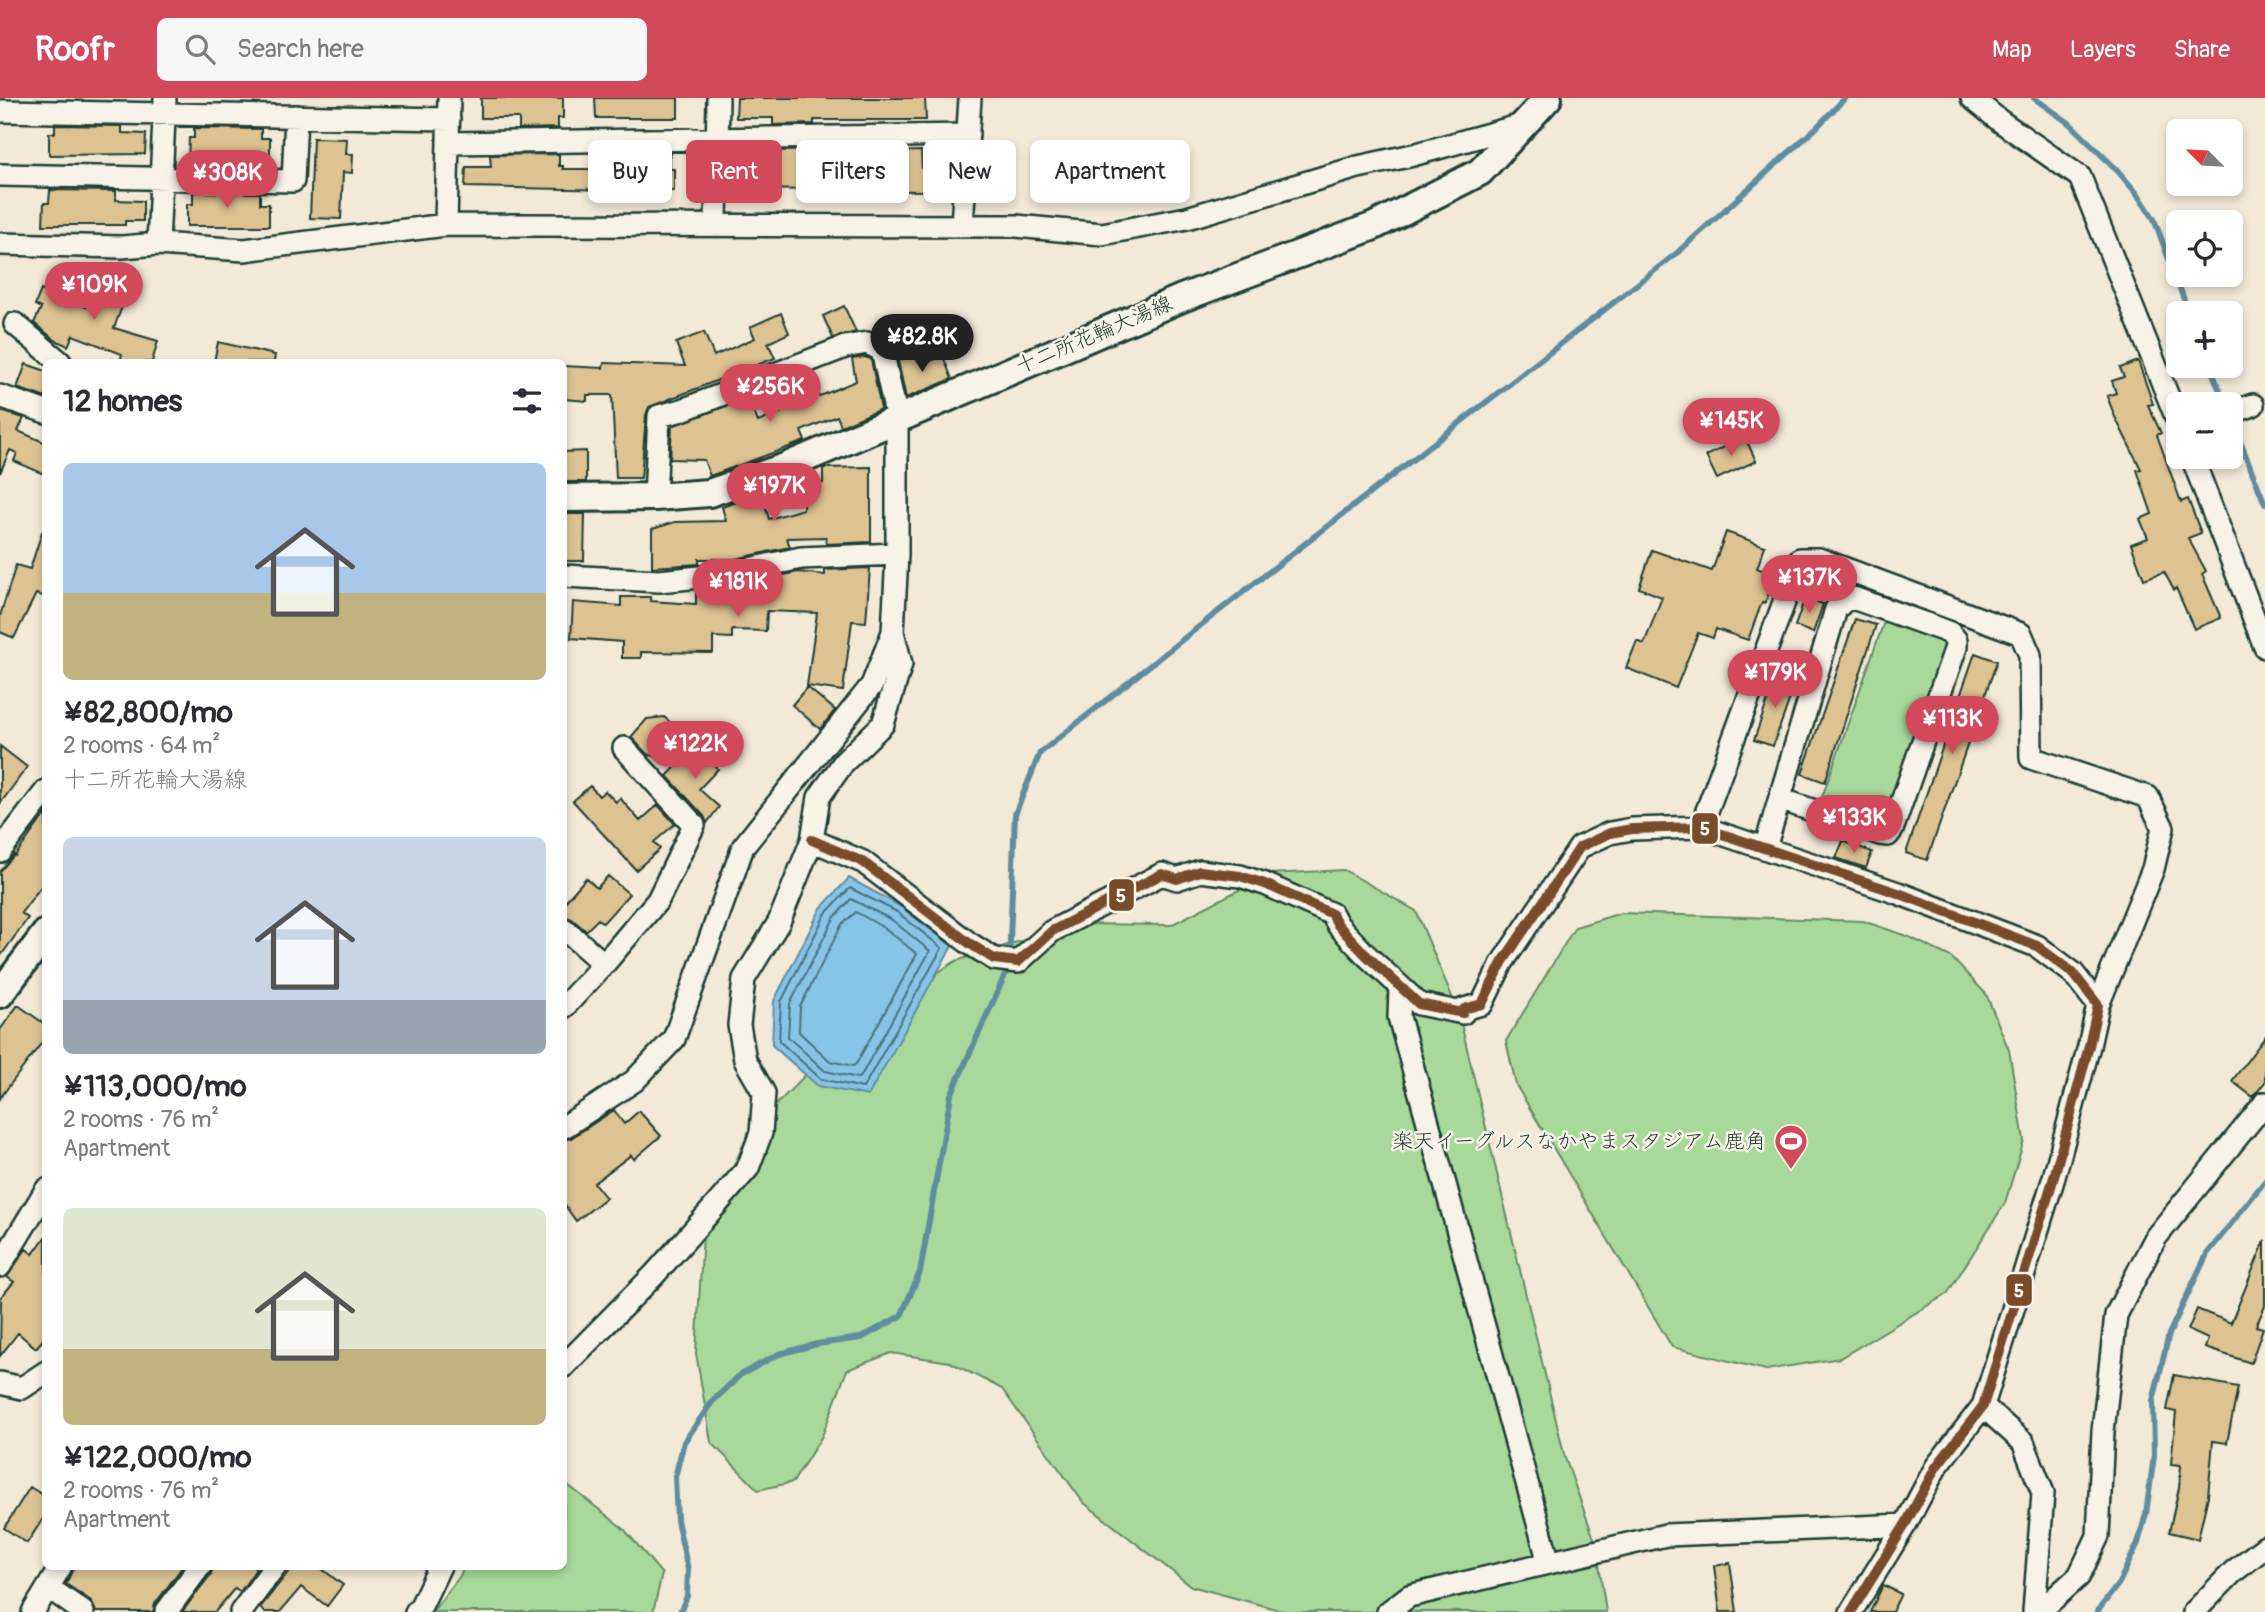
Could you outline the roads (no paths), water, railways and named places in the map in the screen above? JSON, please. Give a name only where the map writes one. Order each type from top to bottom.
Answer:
[{"type":"main road","name":"十二所花輪大湯線","points":[[567,499],[709,493],[785,467],[1182,298],[1374,226],[1480,172],[1548,98]]},
{"type":"main road","points":[[0,994],[42,938]]},
{"type":"street","points":[[716,224],[718,98]]},
{"type":"street","points":[[961,226],[970,98]]},
{"type":"street","points":[[1972,98],[2080,177],[2166,392]]},
{"type":"street","points":[[158,244],[165,106]]},
{"type":"street","points":[[0,111],[165,106],[296,116],[449,108],[446,225]]},
{"type":"street","points":[[0,175],[293,181],[296,116]]},
{"type":"street","points":[[0,244],[122,247],[158,244],[244,250],[446,225],[1016,226],[1102,234],[1187,218],[1358,167],[1525,124]]},
{"type":"street","points":[[448,143],[968,135]]},
{"type":"street","points":[[15,324],[56,359]]},
{"type":"street","points":[[567,1363],[654,1275],[748,1168],[761,1133],[764,1093],[745,1060],[739,1025],[744,979],[779,922],[812,840],[819,797],[844,762],[883,724],[901,664],[893,632],[897,554],[897,419],[882,349],[867,343],[845,347],[682,410],[659,416],[655,497]]},
{"type":"street","points":[[0,396],[42,411]]},
{"type":"street","points":[[2197,469],[2265,647]]},
{"type":"street","points":[[567,576],[659,581],[721,575],[801,558],[897,554]]},
{"type":"street","points":[[1701,827],[1800,559],[1818,559],[2021,634],[2030,655],[2031,758],[2148,797],[2163,828],[2153,869],[2098,1006],[2054,1177],[1983,1406],[1936,1467],[1851,1612]]},
{"type":"street","points":[[1765,848],[1836,609],[1845,600],[1853,598],[1940,629],[1956,640],[1956,647],[1888,835],[1780,799]]},
{"type":"street","points":[[567,1125],[634,1081],[674,1039],[743,846],[872,685],[893,632]]},
{"type":"street","points":[[567,1004],[657,900],[694,825],[624,748]]},
{"type":"street","points":[[0,851],[42,796]]},
{"type":"street","points":[[812,840],[863,862],[994,959],[1018,962],[1052,931],[1162,874],[1177,879],[1200,871],[1240,876],[1265,884],[1332,914],[1338,925],[1365,954],[1419,1004],[1463,1013],[1464,1009],[1482,1004],[1502,963],[1580,848],[1610,833],[1632,829],[1701,827],[1898,893],[2037,946],[2073,973],[2098,1006]]},
{"type":"street","points":[[567,932],[604,964]]},
{"type":"street","points":[[1400,987],[1399,1017],[1549,1563]]},
{"type":"street","points":[[2036,1612],[2079,1576],[2098,1536],[2103,1431],[2116,1315],[2157,1237],[2265,1103]]},
{"type":"street","points":[[0,1266],[42,1197]]},
{"type":"street","points":[[0,1384],[22,1388],[42,1376]]},
{"type":"street","points":[[1983,1406],[2023,1442],[2043,1493],[2036,1612]]},
{"type":"street","points":[[1388,1612],[1409,1595],[1666,1535],[1905,1524]]},
{"type":"street","points":[[2194,1612],[2233,1572],[2265,1547]]},
{"type":"street","points":[[33,1612],[59,1570]]},
{"type":"street","points":[[166,1612],[197,1570]]},
{"type":"street","points":[[241,1612],[267,1570]]},
{"type":"street","points":[[416,1612],[438,1570]]},
{"type":"street","points":[[48,1587],[83,1612]]},
{"type":"water","points":[[849,878],[900,906],[952,946],[868,1096],[818,1086],[772,1045],[774,1001],[821,908]]},
{"type":"waterway","points":[[680,1612],[687,1596],[688,1570],[677,1520],[675,1477],[684,1442],[712,1402],[740,1375],[779,1354],[817,1344],[861,1338],[901,1316],[920,1272],[951,1095],[1009,966],[1015,814],[1040,753],[1677,253],[1815,129],[1845,98]]},
{"type":"waterway","points":[[2034,98],[2069,123],[2140,197],[2154,219],[2185,301]]},
{"type":"waterway","points":[[2215,378],[2220,392]]},
{"type":"waterway","points":[[2243,449],[2265,504]]},
{"type":"waterway","points":[[2097,1612],[2119,1583],[2138,1543],[2146,1514],[2154,1456],[2153,1401],[2169,1334],[2207,1254],[2265,1181]]},
{"type":"place","name":"楽天イーグルスなかやまスタジアム鹿角","points":[[1791,1171]]}]
